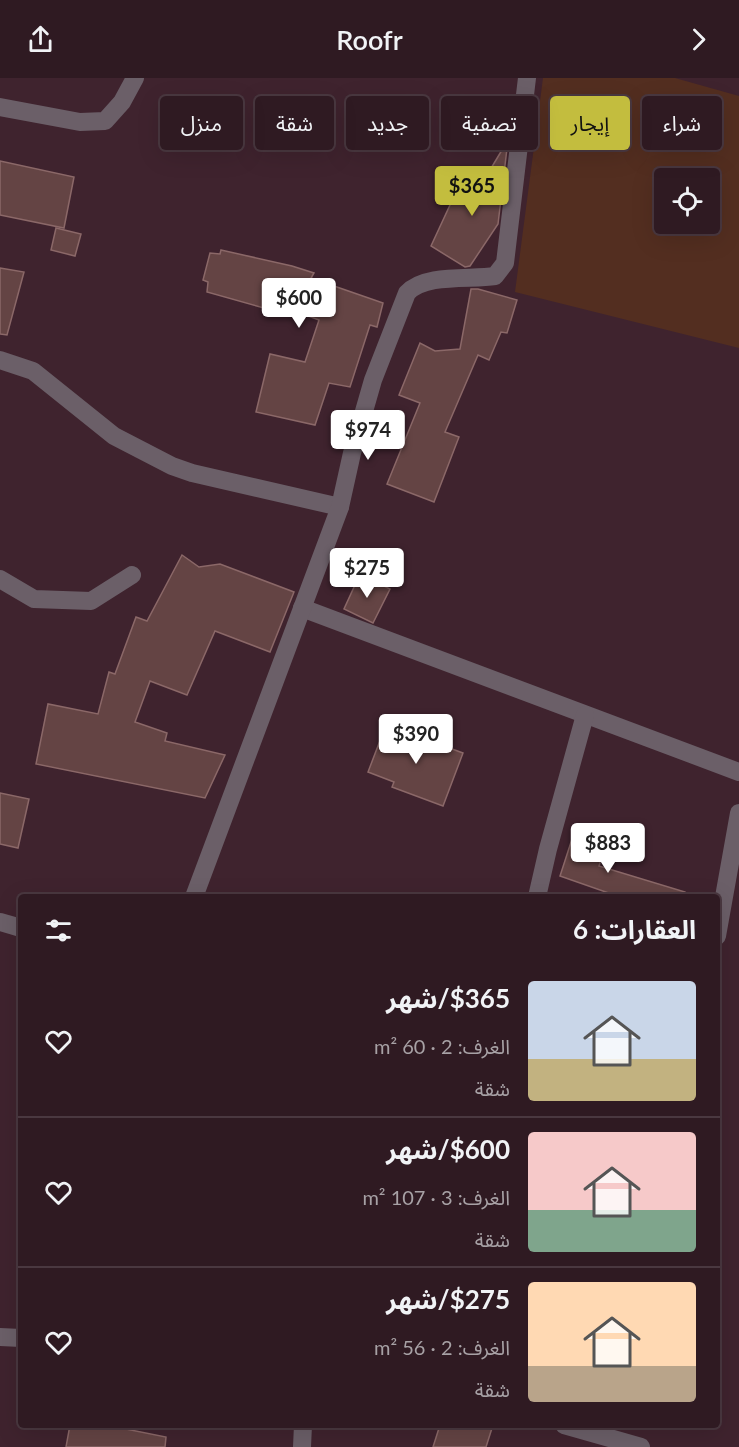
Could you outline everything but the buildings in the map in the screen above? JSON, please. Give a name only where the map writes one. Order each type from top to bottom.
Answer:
[{"type":"street","points":[[0,107],[80,122],[105,121],[122,102],[135,78]]},
{"type":"street","points":[[195,894],[340,507],[352,453],[373,380],[407,293],[422,284],[442,280],[495,276],[505,263],[527,78]]},
{"type":"street","points":[[0,360],[33,371],[114,436],[172,466],[192,473],[340,507]]},
{"type":"street","points":[[0,579],[34,599],[91,601],[132,575]]},
{"type":"street","points":[[302,608],[739,772]]},
{"type":"street","points":[[538,894],[585,715]]},
{"type":"street","points":[[720,919],[739,813]]},
{"type":"street","points":[[0,922],[18,927]]},
{"type":"street","points":[[0,1337],[18,1338]]},
{"type":"street","points":[[302,1447],[303,1428]]},
{"type":"street","points":[[568,1428],[581,1439],[641,1447]]},
{"type":"shaded area","points":[[543,78],[675,78],[739,96],[739,348],[515,292],[534,150],[538,150],[538,116]]}]
